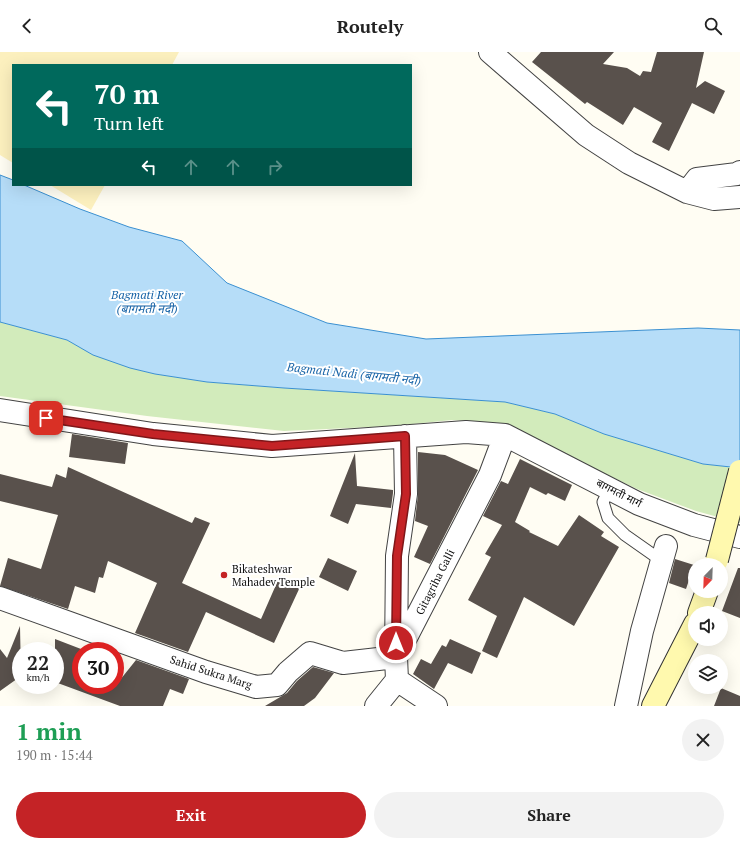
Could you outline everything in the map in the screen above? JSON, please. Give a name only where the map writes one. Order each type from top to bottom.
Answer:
[{"type":"main road","points":[[717,558],[740,471]]},
{"type":"main road","points":[[653,706],[688,638]]},
{"type":"street","points":[[490,52],[586,135],[629,163],[687,192],[714,199],[740,197]]},
{"type":"street","points":[[687,192],[696,179],[737,174],[740,172]]},
{"type":"street","points":[[0,410],[153,434],[272,446],[466,432],[504,435]]},
{"type":"street","name":"बागमती मार्ग","points":[[504,435],[639,504],[688,523],[740,537]]},
{"type":"street","name":"Gitagriha Galli","points":[[396,657],[490,475],[504,435]]},
{"type":"street","points":[[376,706],[397,680],[397,556],[406,494],[405,436]]},
{"type":"street","points":[[626,706],[642,631],[664,554]]},
{"type":"street","name":"Sahid Sukra Marg","points":[[0,598],[206,672],[256,686],[277,685],[288,672],[310,653],[342,663],[396,657]]},
{"type":"street","points":[[397,680],[436,706]]},
{"type":"lane","points":[[610,488],[603,502],[608,518],[624,534],[664,554]]},
{"type":"green space","points":[[0,322],[67,340],[94,355],[130,368],[155,374],[207,382],[505,402],[555,414],[604,434],[703,464],[740,468],[740,523],[696,511],[637,489],[499,423],[452,420],[393,426],[284,431],[147,416],[0,396]]},
{"type":"sand","points":[[0,52],[179,52],[173,64],[12,64],[12,162],[0,155]]},
{"type":"sand","points":[[52,186],[104,186],[91,210]]},
{"type":"water","name":"Bagmati River (बागमती नदी)","points":[[0,175],[12,180],[12,186],[26,186],[80,209],[129,227],[182,241],[227,283],[327,323],[426,339],[698,328],[740,330],[740,468],[703,464],[604,434],[555,414],[505,402],[207,382],[155,374],[130,368],[93,355],[67,340],[0,322]]},
{"type":"building","points":[[541,52],[614,52],[603,64],[627,68],[640,76],[643,71],[651,72],[657,52],[704,52],[696,88],[705,81],[725,91],[714,114],[692,103],[669,151],[652,142],[662,123],[634,107],[623,125],[587,102],[585,104],[532,62]]},
{"type":"building","points":[[72,434],[128,443],[125,464],[69,457]]},
{"type":"building","points":[[418,452],[445,455],[478,470],[430,564],[414,557],[428,526],[415,521],[418,494]]},
{"type":"building","points":[[355,453],[357,486],[393,490],[393,493],[391,508],[356,504],[348,524],[330,516]]},
{"type":"building","points":[[520,459],[572,485],[565,501],[548,493],[546,495],[530,487],[515,522],[530,531],[529,532],[558,546],[579,515],[604,532],[601,536],[619,547],[574,626],[524,597],[497,658],[482,651],[497,616],[468,600],[491,557],[485,554],[502,525],[483,516],[501,481],[508,484]]},
{"type":"building","points":[[68,467],[192,523],[195,517],[210,523],[182,583],[261,619],[279,578],[300,587],[274,643],[206,612],[188,652],[135,633],[157,583],[108,561],[103,578],[99,577],[95,593],[75,586],[68,609],[0,586],[8,558],[41,569],[58,515],[0,501],[0,474],[52,487],[56,474],[66,478]]},
{"type":"building","points":[[328,558],[357,571],[348,591],[319,577]]},
{"type":"building","points":[[675,559],[688,563],[688,583],[686,589],[669,583]]},
{"type":"building","points":[[738,568],[740,568],[740,618],[728,613],[728,606],[724,606]]},
{"type":"building","points":[[20,626],[20,642],[14,642]]},
{"type":"building","points":[[55,639],[63,642],[55,642]]},
{"type":"building","points":[[450,639],[481,653],[472,674],[448,663],[434,689],[413,674],[421,659],[431,664],[442,645],[446,647]]},
{"type":"building","points":[[64,642],[72,646],[72,688],[64,685]]},
{"type":"building","points":[[12,646],[12,682],[0,691],[0,649],[7,658]]},
{"type":"building","points":[[136,660],[189,679],[183,694],[170,689],[163,706],[120,706],[88,694],[124,694],[124,675]]},
{"type":"building","points":[[313,667],[334,673],[315,698],[304,706],[265,706],[287,693],[297,681]]},
{"type":"building","points":[[728,691],[740,696],[740,706],[714,706],[719,694],[728,694]]},
{"type":"place","name":"Bikateshwar Mahadev Temple","points":[[224,575]]},
{"type":"route","points":[[46,418],[153,434],[272,446],[405,436],[406,494],[397,556],[396,643]]},
{"type":"water label","name":"Bagmati Nadi (बागमती नदी)","points":[[354,374]]}]
